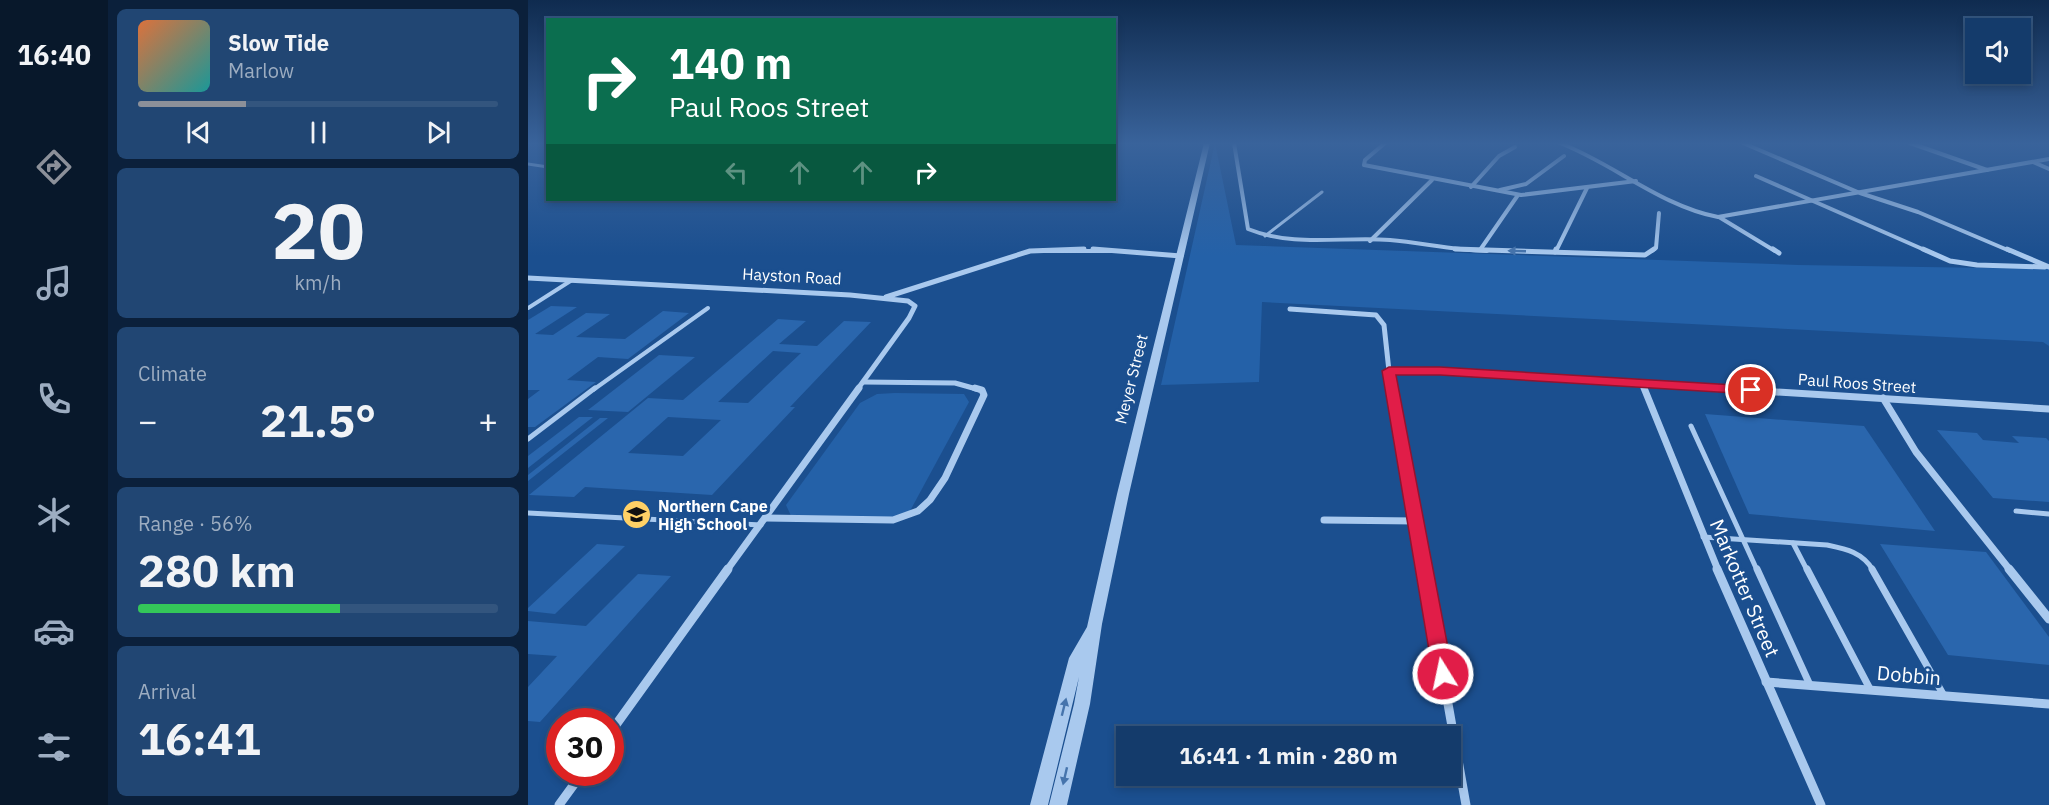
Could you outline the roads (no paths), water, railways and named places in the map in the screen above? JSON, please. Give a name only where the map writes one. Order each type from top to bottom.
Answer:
[{"type":"street","name":"Meyer Street","points":[[1058,805],[1082,704],[1095,624],[1125,483],[1198,181]]},
{"type":"street","points":[[1240,181],[1248,229],[1265,236],[1298,241],[1389,240],[1480,250],[1649,254],[1654,251],[1657,242],[1659,213]]},
{"type":"street","points":[[1370,241],[1431,181]]},
{"type":"street","points":[[1435,181],[1518,195],[1636,181],[1693,212],[1718,217],[1779,253]]},
{"type":"street","points":[[1471,187],[1477,181]]},
{"type":"street","points":[[1494,191],[1526,184],[1531,181]]},
{"type":"street","points":[[1767,181],[1950,261],[1977,265],[2049,267]]},
{"type":"street","points":[[1831,181],[1860,193],[1918,212],[2049,267]]},
{"type":"street","points":[[1718,217],[1932,181]]},
{"type":"street","points":[[1555,252],[1587,188]]},
{"type":"street","points":[[1480,250],[1488,235],[1518,195]]},
{"type":"street","points":[[884,297],[1030,251],[1090,249],[1181,256]]},
{"type":"street","name":"Hayston Road","points":[[528,278],[884,297],[908,301],[915,306],[764,521],[624,714]]},
{"type":"street","points":[[1290,309],[1376,315],[1384,325],[1391,384],[1466,805]]},
{"type":"street","name":"Paul Roos Street","points":[[1389,371],[1440,371],[2049,409]]},
{"type":"street","points":[[764,521],[893,520],[908,517],[929,501],[939,487],[984,395],[982,390],[955,383],[863,382]]},
{"type":"street","name":"Markotter Street","points":[[1642,383],[1703,537],[1821,805]]},
{"type":"street","points":[[1883,398],[1916,452],[2049,619]]},
{"type":"street","points":[[1324,520],[1416,521]]},
{"type":"street","name":"Meyer Street","points":[[1039,805],[1076,658],[1095,624]]},
{"type":"street","name":"Dobbin","points":[[1766,682],[2049,704]]},
{"type":"street","points":[[1053,748],[1071,748]]},
{"type":"street","points":[[559,805],[573,786]]},
{"type":"lane","points":[[1265,236],[1322,192]]},
{"type":"lane","points":[[528,308],[572,280]]},
{"type":"lane","points":[[528,439],[599,385],[708,308]]},
{"type":"lane","points":[[1691,426],[1810,685]]},
{"type":"lane","points":[[2016,511],[2049,514]]},
{"type":"lane","points":[[528,513],[764,521]]},
{"type":"lane","points":[[1703,537],[1838,546],[1860,555],[1869,564],[1944,696]]},
{"type":"lane","points":[[1792,543],[1871,690]]},
{"type":"place","name":"Northern Cape High School","points":[[637,515]]}]
